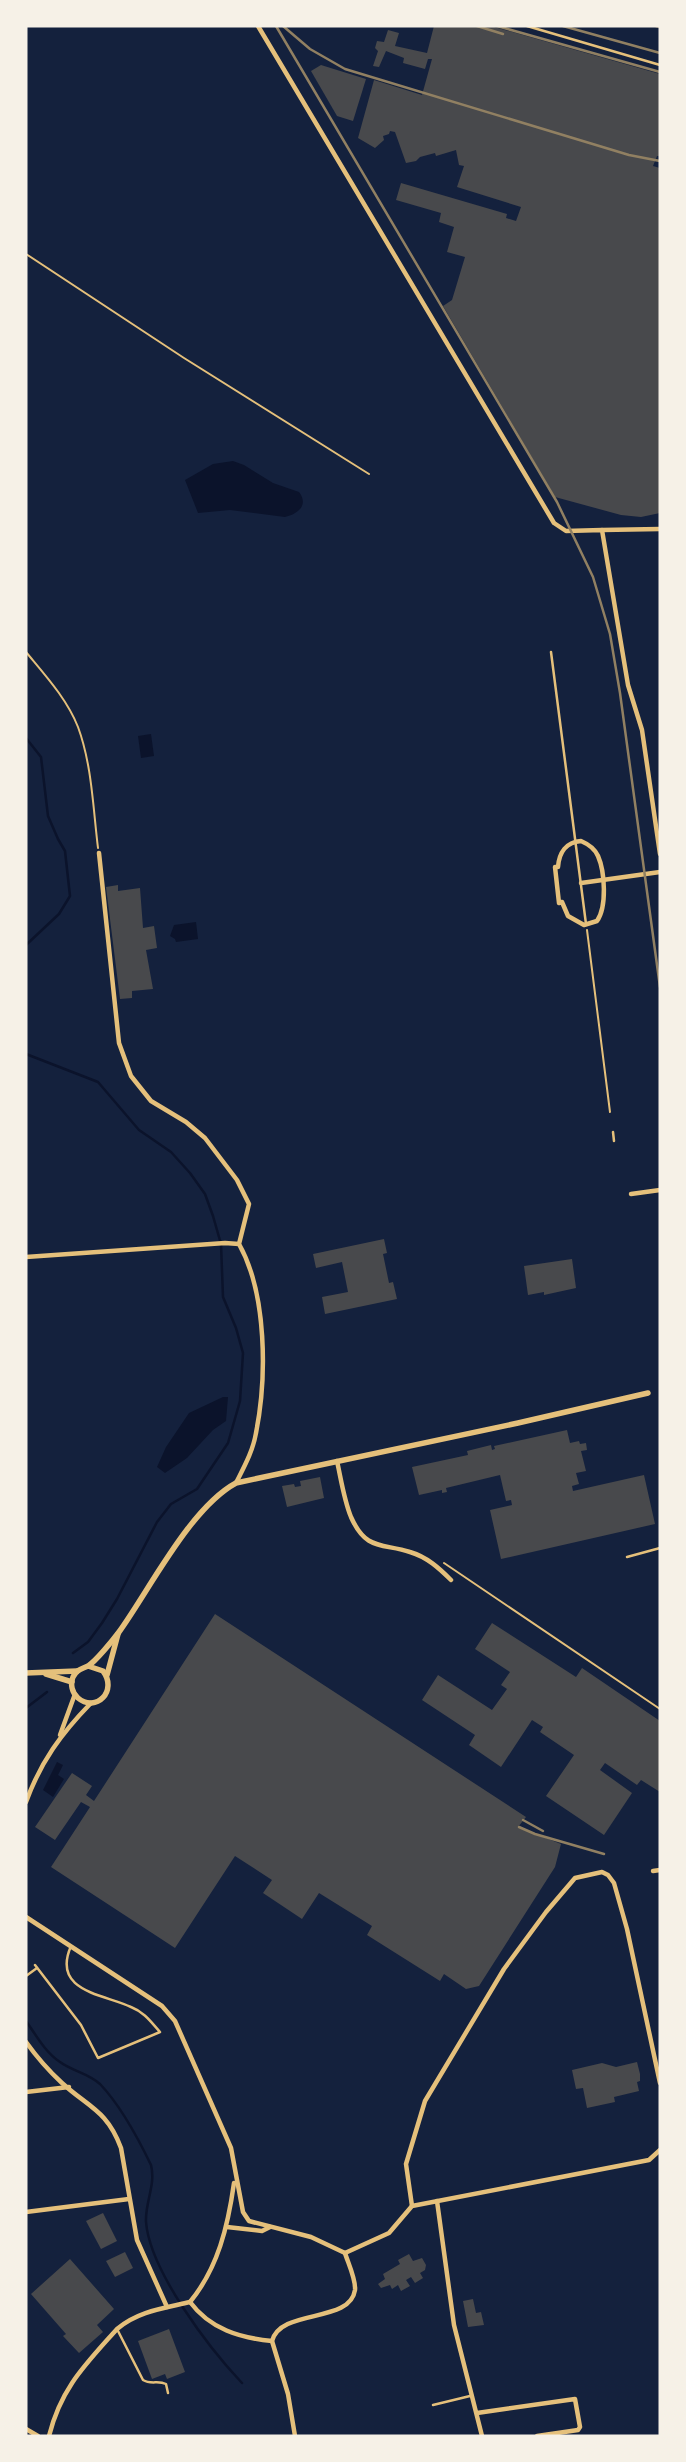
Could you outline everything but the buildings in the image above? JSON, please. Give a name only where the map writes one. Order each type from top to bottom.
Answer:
[{"type":"street","points":[[258,26],[554,524],[566,531],[660,528]]},
{"type":"street","points":[[602,530],[628,686],[642,730],[660,854]]},
{"type":"street","points":[[576,842],[586,843],[598,858],[602,880],[605,906],[601,915],[597,921],[586,925],[579,924],[568,916],[562,902],[559,903],[555,868],[558,867],[562,852],[566,846],[576,842]]},
{"type":"street","points":[[99,853],[119,1043],[130,1076],[151,1101],[186,1122],[205,1138],[237,1180],[248,1204],[239,1244],[248,1261],[260,1316],[261,1384],[256,1434],[250,1454],[236,1483]]},
{"type":"street","points":[[581,883],[660,872]]},
{"type":"street","points":[[631,1194],[660,1190]]},
{"type":"street","points":[[26,1258],[225,1242],[239,1244]]},
{"type":"street","points":[[26,1673],[77,1671],[88,1666],[118,1632],[184,1535],[213,1499],[236,1483],[518,1423],[648,1393]]},
{"type":"street","points":[[336,1461],[350,1516],[368,1541],[425,1558],[438,1566],[451,1580]]},
{"type":"street","points":[[77,1671],[72,1682],[75,1694],[79,1699],[91,1703],[97,1702],[106,1694],[109,1688],[107,1675],[118,1632]]},
{"type":"street","points":[[88,1666],[99,1668],[107,1675]]},
{"type":"street","points":[[41,1673],[72,1682]]},
{"type":"street","points":[[59,1739],[75,1694]]},
{"type":"street","points":[[26,1802],[40,1767],[59,1739],[91,1703]]},
{"type":"street","points":[[653,1871],[660,1870]]},
{"type":"street","points":[[412,2206],[406,2164],[425,2101],[504,1969],[546,1912],[575,1878],[599,1872],[608,1875],[614,1883],[627,1929],[660,2083]]},
{"type":"street","points":[[26,1917],[162,2006],[175,2021],[231,2148],[235,2178],[243,2212],[249,2221],[312,2237],[345,2253],[355,2287],[350,2300],[338,2309],[283,2325],[274,2332],[272,2341],[288,2394],[295,2436]]},
{"type":"street","points":[[26,2042],[68,2088],[93,2105],[116,2136],[138,2244],[167,2307]]},
{"type":"street","points":[[26,2092],[68,2088]]},
{"type":"street","points":[[345,2253],[389,2233],[412,2206],[649,2160],[660,2150]]},
{"type":"street","points":[[49,2436],[55,2411],[66,2390],[117,2329],[128,2321],[151,2311],[188,2303],[202,2288],[227,2227],[235,2178]]},
{"type":"street","points":[[26,2212],[129,2199]]},
{"type":"street","points":[[437,2201],[454,2325],[470,2396],[477,2413],[482,2436]]},
{"type":"street","points":[[227,2227],[262,2231],[270,2227]]},
{"type":"street","points":[[188,2303],[201,2317],[213,2324],[249,2339],[272,2341]]},
{"type":"street","points":[[477,2413],[575,2398],[580,2422],[578,2430],[537,2436]]},
{"type":"street","points":[[26,2429],[38,2436]]},
{"type":"lane","points":[[527,26],[660,64]]},
{"type":"lane","points":[[551,652],[586,925]]},
{"type":"lane","points":[[613,1132],[614,1141]]},
{"type":"lane","points":[[627,1557],[660,1548]]},
{"type":"lane","points":[[26,1976],[36,1966],[81,2025],[98,2058],[160,2032],[143,2013],[130,2006],[84,1991],[72,1981],[67,1967],[71,1946]]},
{"type":"lane","points":[[117,2329],[143,2380],[148,2383],[162,2382],[166,2384],[168,2393]]},
{"type":"lane","points":[[434,2405],[470,2396]]},
{"type":"path","points":[[26,254],[184,358],[369,474]]},
{"type":"path","points":[[26,652],[59,692],[78,726],[86,756],[99,853]]},
{"type":"path","points":[[586,925],[610,1112]]},
{"type":"path","points":[[439,1560],[660,1709]]},
{"type":"water","points":[[233,461],[244,465],[273,483],[299,492],[303,501],[301,508],[294,514],[285,517],[230,510],[198,513],[185,480],[213,464]]},
{"type":"water","points":[[151,734],[154,756],[141,758],[138,736]]},
{"type":"water","points":[[196,922],[198,939],[176,942],[170,936],[174,925]]},
{"type":"water","points":[[223,1397],[228,1397],[226,1421],[213,1430],[187,1458],[165,1473],[157,1467],[166,1447],[189,1413]]},
{"type":"water","points":[[57,1762],[63,1765],[58,1775],[64,1779],[53,1797],[43,1790]]},
{"type":"waterway","points":[[26,738],[41,757],[48,816],[65,851],[70,896],[59,914],[26,945]]},
{"type":"waterway","points":[[26,1054],[98,1082],[139,1130],[171,1152],[190,1173],[205,1194],[213,1216],[221,1244],[223,1297],[236,1328],[243,1353],[240,1401],[228,1443],[197,1489],[171,1504],[157,1522],[117,1599],[102,1623],[88,1642],[73,1653]]},
{"type":"waterway","points":[[26,1708],[47,1692]]},
{"type":"waterway","points":[[26,2021],[41,2043],[55,2058],[100,2084],[115,2102],[128,2123],[151,2165],[152,2180],[146,2222],[150,2242],[158,2263],[169,2285],[198,2330],[242,2383]]},
{"type":"railway","points":[[276,26],[557,502],[593,577],[610,634],[620,693],[660,987]]},
{"type":"railway","points":[[283,26],[310,49],[345,69],[629,155],[660,161]]},
{"type":"railway","points":[[477,26],[503,34]]},
{"type":"railway","points":[[497,26],[660,72]]},
{"type":"railway","points":[[563,26],[660,53]]},
{"type":"railway","points":[[656,26],[660,27]]},
{"type":"railway","points":[[523,1820],[543,1831]]},
{"type":"railway","points":[[519,1827],[535,1834],[604,1854]]}]
